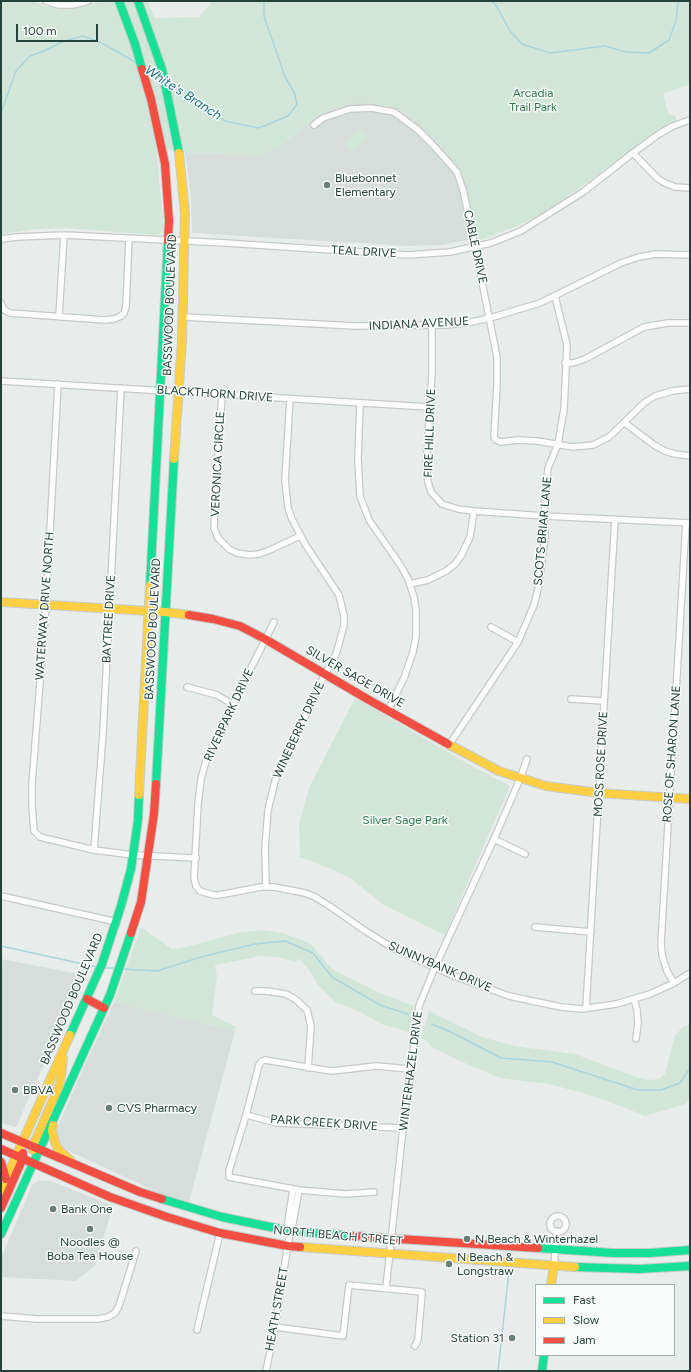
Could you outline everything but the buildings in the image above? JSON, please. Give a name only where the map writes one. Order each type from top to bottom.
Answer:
[{"type":"main road","name":"BASSWOOD BOULEVARD","points":[[1,1190],[20,1157],[23,1142],[104,958],[117,922],[131,869],[138,820],[140,744],[149,611],[169,240],[165,164],[151,99],[135,44],[119,1]]},
{"type":"main road","name":"BASSWOOD BOULEVARD","points":[[1,1234],[33,1163],[36,1148],[54,1117],[114,984],[141,902],[149,855],[155,800],[183,317],[185,241],[184,189],[178,138],[157,53],[138,1]]},
{"type":"main road","name":"SILVER SAGE DRIVE","points":[[1,602],[165,612],[213,619],[240,626],[480,762],[520,779],[546,786],[599,793],[690,799]]},
{"type":"main road","points":[[87,999],[104,1008]]},
{"type":"main road","points":[[36,1148],[60,1084],[64,1050]]},
{"type":"main road","points":[[54,1117],[52,1131],[55,1143],[59,1150],[76,1165]]},
{"type":"main road","name":"NORTH BEACH STREET","points":[[1,1133],[140,1192],[175,1204],[222,1218],[290,1230],[391,1239],[613,1253],[690,1250]]},
{"type":"main road","name":"NORTH BEACH STREET","points":[[1,1149],[110,1197],[220,1233],[288,1246],[389,1254],[633,1269],[690,1266]]},
{"type":"main road","points":[[1,1208],[20,1157]]},
{"type":"main road","points":[[1,1162],[6,1179]]},
{"type":"main road","points":[[173,1218],[175,1204]]},
{"type":"main road","points":[[676,1251],[677,1267]]},
{"type":"main road","points":[[666,1252],[666,1268]]},
{"type":"main road","points":[[551,1284],[554,1265]]},
{"type":"main road","points":[[542,1371],[544,1356]]},
{"type":"street","points":[[47,1],[72,5],[88,1]]},
{"type":"street","name":"CABLE DRIVE","points":[[314,125],[323,118],[350,109],[371,108],[394,112],[418,130],[457,172],[463,190],[497,357],[498,385],[494,437],[496,440],[501,442],[518,440],[558,444]]},
{"type":"street","name":"TEAL DRIVE","points":[[1,240],[17,237],[64,235],[408,255],[450,252],[491,243],[520,231],[541,220],[583,192],[659,134],[673,126],[690,120]]},
{"type":"street","points":[[633,153],[657,178],[663,182],[675,187],[690,188]]},
{"type":"street","points":[[59,316],[64,235]]},
{"type":"street","points":[[1,303],[4,310],[10,313],[105,320],[114,319],[121,316],[126,307],[129,238]]},
{"type":"street","name":"INDIANA AVENUE","points":[[183,317],[356,326],[466,323],[490,318],[540,303],[621,262],[656,254],[690,256]]},
{"type":"street","name":"SCOTS BRIAR LANE","points":[[449,745],[518,642],[530,618],[538,589],[544,537],[544,516],[548,468],[558,444],[564,409],[566,340],[555,296]]},
{"type":"street","points":[[565,363],[573,363],[585,359],[644,327],[668,323],[690,323]]},
{"type":"street","name":"FIRE HILL DRIVE","points":[[432,325],[432,373],[426,469],[431,492],[442,504],[458,509],[474,511],[688,523]]},
{"type":"street","name":"BLACKTHORN DRIVE","points":[[1,381],[429,407]]},
{"type":"street","name":"WATERWAY DRIVE NORTH","points":[[58,384],[46,605],[32,784],[34,829],[36,834],[40,836],[94,850]]},
{"type":"street","name":"BAYTREE DRIVE","points":[[94,850],[103,733],[122,388]]},
{"type":"street","points":[[558,444],[573,447],[593,445],[609,437],[644,403],[655,396],[672,391],[690,389]]},
{"type":"street","name":"VERONICA CIRCLE","points":[[222,394],[214,528],[218,538],[229,549],[237,553],[250,555],[259,554],[270,550],[300,536]]},
{"type":"street","name":"WINEBERRY DRIVE","points":[[266,887],[265,848],[270,796],[281,767],[337,651],[342,635],[344,616],[339,595],[300,536],[288,508],[285,480],[290,398]]},
{"type":"street","points":[[360,403],[358,460],[360,496],[369,520],[401,566],[410,584],[416,610],[416,636],[414,652],[404,678],[388,711]]},
{"type":"street","points":[[625,423],[654,445],[665,451],[690,456]]},
{"type":"street","points":[[410,584],[428,580],[446,571],[455,564],[461,556],[470,537],[474,511]]},
{"type":"street","name":"MOSS ROSE DRIVE","points":[[586,1008],[615,519]]},
{"type":"street","name":"ROSE OF SHARON LANE","points":[[674,982],[667,971],[662,955],[661,943],[669,798],[688,523]]},
{"type":"street","name":"RIVERPARK DRIVE","points":[[199,889],[196,886],[194,878],[198,804],[201,779],[206,761],[232,704],[274,622]]},
{"type":"street","points":[[491,627],[518,642]]},
{"type":"street","points":[[187,686],[217,695],[232,704]]},
{"type":"street","points":[[571,698],[604,701]]},
{"type":"street","name":"WINTERHAZEL DRIVE","points":[[386,1288],[403,1128],[419,1006],[435,967],[494,839],[527,759]]},
{"type":"street","points":[[494,839],[524,854]]},
{"type":"street","points":[[94,850],[133,855],[196,858]]},
{"type":"street","name":"SUNNYBANK DRIVE","points":[[199,889],[213,896],[261,887],[274,887],[305,893],[315,897],[391,947],[454,976],[516,998],[561,1007],[586,1008],[616,1004],[634,999],[674,982],[690,973]]},
{"type":"street","points":[[1,896],[117,922]]},
{"type":"street","points":[[535,927],[591,932]]},
{"type":"street","points":[[255,991],[286,994],[295,998],[306,1010],[310,1018],[311,1026],[308,1068]]},
{"type":"street","points":[[634,999],[638,1023],[636,1039]]},
{"type":"street","points":[[374,1192],[346,1194],[296,1190],[229,1177],[229,1171],[260,1063],[265,1060],[332,1071],[376,1066],[410,1069]]},
{"type":"street","name":"PARK CREEK DRIVE","points":[[246,1115],[277,1123],[403,1128]]},
{"type":"street","name":"HEATH STREET","points":[[266,1371],[275,1327],[288,1246],[290,1230],[288,1222],[296,1190]]},
{"type":"street","points":[[554,1265],[557,1231]]},
{"type":"street","points":[[197,1330],[220,1233]]},
{"type":"street","points":[[1,1316],[37,1319],[98,1319],[108,1317],[115,1313],[119,1306],[136,1251]]},
{"type":"street","points":[[275,1327],[343,1336],[349,1285],[422,1292],[418,1340],[415,1346]]},
{"type":"shaded area","name":"Bluebonnet Elementary","points":[[352,103],[370,103],[388,106],[405,113],[420,123],[451,158],[462,174],[477,238],[442,245],[407,246],[192,233],[191,196],[185,153],[256,155],[269,152],[281,145],[315,117],[335,108]]},
{"type":"shaded area","points":[[1,959],[84,975],[16,1127],[1,1123]]},
{"type":"shaded area","points":[[114,1002],[235,1031],[189,1202],[161,1194],[65,1149],[55,1133]]},
{"type":"shaded area","points":[[39,1180],[51,1181],[113,1206],[95,1266],[76,1281],[1,1277],[1,1258],[32,1185]]},
{"type":"green space","name":"Arcadia Trail Park","points":[[1,1],[32,1],[57,8],[69,8],[82,7],[102,1],[147,1],[155,18],[199,17],[213,1],[690,1],[690,84],[663,94],[669,115],[676,116],[676,121],[653,135],[546,212],[515,227],[481,240],[477,238],[462,174],[451,158],[420,123],[405,113],[388,106],[370,103],[352,103],[335,108],[315,117],[281,145],[269,152],[256,155],[185,153],[156,147],[164,229],[158,235],[65,228],[37,229],[1,234]]},
{"type":"green space","points":[[360,128],[368,137],[352,152],[344,142]]},
{"type":"green space","name":"Silver Sage Park","points":[[355,698],[472,766],[510,786],[445,935],[385,906],[350,878],[300,857],[299,824],[309,788]]},
{"type":"green space","points":[[141,927],[172,949],[186,947],[238,933],[263,930],[282,933],[310,943],[333,970],[382,994],[414,1006],[409,1032],[384,1025],[356,1010],[335,1002],[318,985],[308,968],[298,958],[297,962],[277,957],[261,956],[215,965],[217,977],[212,1015],[236,1027],[235,1031],[114,1002]]},
{"type":"green space","points":[[429,1011],[482,1037],[514,1046],[575,1054],[636,1077],[648,1080],[659,1079],[665,1074],[675,1035],[684,1026],[690,1025],[690,1097],[686,1104],[645,1116],[608,1101],[549,1084],[500,1078],[431,1047],[427,1041],[421,1038]]},
{"type":"waterway","name":"White's Branch","points":[[168,82],[191,96],[225,121],[259,128],[288,116],[297,104],[294,92],[285,77],[264,16],[264,1]]},
{"type":"waterway","name":"White's Branch","points":[[492,1],[497,7],[510,31],[522,44],[550,53],[605,46],[626,52],[649,53],[669,40],[676,21],[678,1]]},
{"type":"waterway","name":"White's Branch","points":[[1,116],[16,71],[30,56],[62,42],[83,36],[100,42],[137,63]]},
{"type":"waterway","name":"White's Branch","points":[[145,68],[161,78]]},
{"type":"waterway","points":[[123,969],[157,971],[201,957],[255,944],[285,941],[313,953],[332,977],[380,1005],[408,1014]]},
{"type":"waterway","points":[[1,946],[97,967]]},
{"type":"waterway","points":[[105,968],[117,968]]},
{"type":"waterway","points":[[432,1024],[453,1033],[501,1058],[552,1062],[638,1090],[661,1090],[680,1083],[690,1068]]},
{"type":"waterway","points":[[498,1371],[509,1271]]},
{"type":"traffic: fast","points":[[119,1],[135,44],[142,69]]},
{"type":"traffic: fast","points":[[138,1],[162,69],[179,153]]},
{"type":"traffic: fast","points":[[150,585],[168,241]]},
{"type":"traffic: fast","points":[[156,784],[174,459]]},
{"type":"traffic: fast","points":[[70,1035],[102,964],[121,906],[131,869],[138,820],[139,795]]},
{"type":"traffic: fast","points":[[1,1234],[110,995],[131,933]]},
{"type":"traffic: fast","points":[[162,1199],[222,1217],[290,1231],[354,1236]]},
{"type":"traffic: fast","points":[[538,1248],[613,1253],[650,1253],[690,1250]]},
{"type":"traffic: fast","points":[[575,1267],[639,1269],[690,1266]]},
{"type":"traffic: fast","points":[[542,1371],[544,1356]]},
{"type":"traffic: slow","points":[[174,459],[182,341],[185,214],[179,153]]},
{"type":"traffic: slow","points":[[139,795],[150,585]]},
{"type":"traffic: slow","points":[[1,602],[165,612],[189,615]]},
{"type":"traffic: slow","points":[[448,744],[499,771],[546,786],[599,793],[690,799]]},
{"type":"traffic: slow","points":[[1,1190],[70,1035]]},
{"type":"traffic: slow","points":[[33,1150],[33,1146],[60,1084],[63,1058]]},
{"type":"traffic: slow","points":[[53,1125],[52,1131],[55,1143],[59,1150],[71,1161]]},
{"type":"traffic: slow","points":[[300,1247],[575,1267]]},
{"type":"traffic: slow","points":[[551,1284],[554,1265]]},
{"type":"traffic: jam","points":[[142,69],[151,99],[165,164],[169,221],[168,241]]},
{"type":"traffic: jam","points":[[189,615],[240,626],[448,744]]},
{"type":"traffic: jam","points":[[131,933],[141,902],[154,814],[156,784]]},
{"type":"traffic: jam","points":[[87,999],[104,1008]]},
{"type":"traffic: jam","points":[[1,1133],[140,1192],[162,1199]]},
{"type":"traffic: jam","points":[[1,1149],[110,1197],[167,1217],[220,1233],[300,1247]]},
{"type":"traffic: jam","points":[[1,1208],[23,1158],[23,1153]]},
{"type":"traffic: jam","points":[[1,1162],[6,1179]]},
{"type":"traffic: jam","points":[[354,1236],[538,1248]]},
{"type":"place","name":"Bluebonnet Elementary","points":[[327,185]]},
{"type":"place","name":"BBVA","points":[[15,1090]]},
{"type":"place","name":"CVS Pharmacy","points":[[109,1108]]},
{"type":"place","name":"Bank One","points":[[53,1209]]},
{"type":"place","name":"Noodles @ Boba Tea House","points":[[90,1229]]},
{"type":"place","name":"N Beach & Winterhazel","points":[[467,1239]]},
{"type":"place","name":"N Beach & Longstraw","points":[[449,1264]]},
{"type":"place","name":"Station 31","points":[[512,1338]]}]
